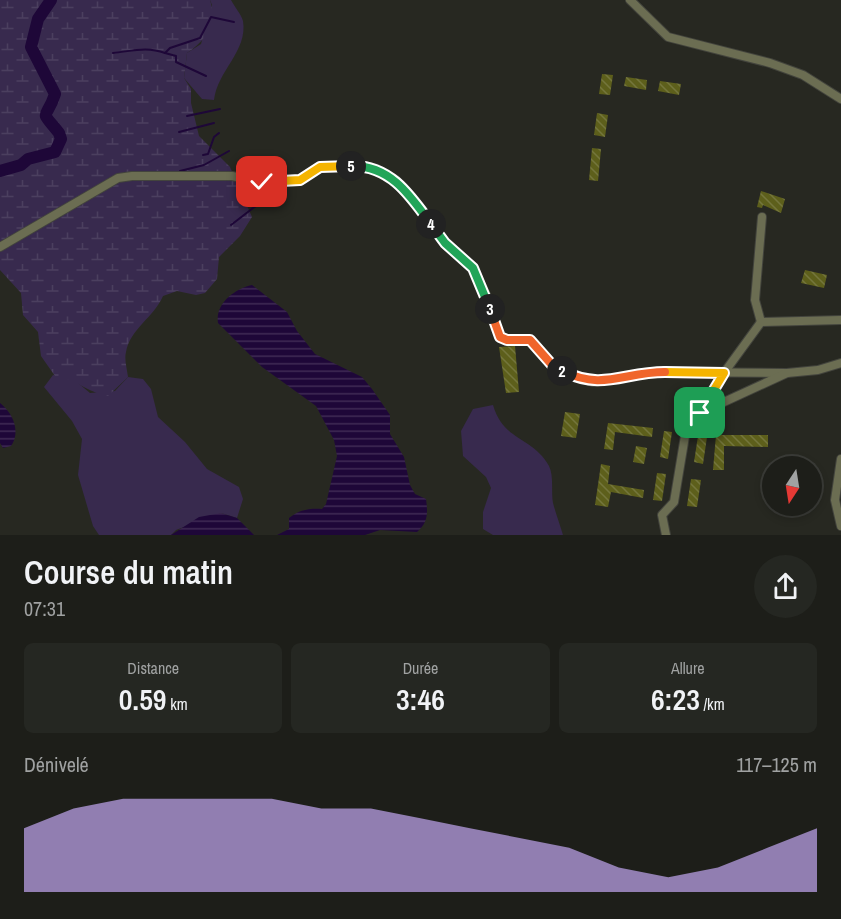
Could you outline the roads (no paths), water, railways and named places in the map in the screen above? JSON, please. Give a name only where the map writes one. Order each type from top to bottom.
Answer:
[{"type":"street","points":[[630,0],[668,36],[770,63],[803,75],[841,99]]},
{"type":"street","points":[[0,247],[118,178],[232,176],[262,182],[282,182],[300,180],[320,167],[363,166],[377,169],[396,180],[445,243],[473,268],[487,297],[496,332],[503,339],[530,340],[553,366],[593,382],[649,372],[788,373],[818,370],[841,363]]},
{"type":"street","points":[[761,321],[755,300],[762,217]]},
{"type":"street","points":[[761,321],[841,320]]},
{"type":"street","points":[[666,535],[662,515],[674,502],[685,436],[724,373],[761,321]]},
{"type":"street","points":[[700,413],[788,373]]},
{"type":"street","points":[[841,459],[835,500],[841,526]]},
{"type":"waterway","points":[[0,171],[21,165],[28,159],[55,152],[61,139],[46,117],[55,94],[31,47],[38,19],[51,0]]},
{"type":"waterway","points":[[113,53],[146,49],[165,53],[170,48],[200,38],[211,17],[234,22]]},
{"type":"waterway","points":[[165,53],[176,56],[176,62],[206,76]]},
{"type":"waterway","points":[[187,116],[220,109]]},
{"type":"waterway","points":[[179,132],[214,123]]},
{"type":"waterway","points":[[203,155],[208,154],[214,137],[219,133]]},
{"type":"waterway","points":[[180,171],[204,165],[229,151]]},
{"type":"waterway","points":[[231,225],[261,202]]}]
